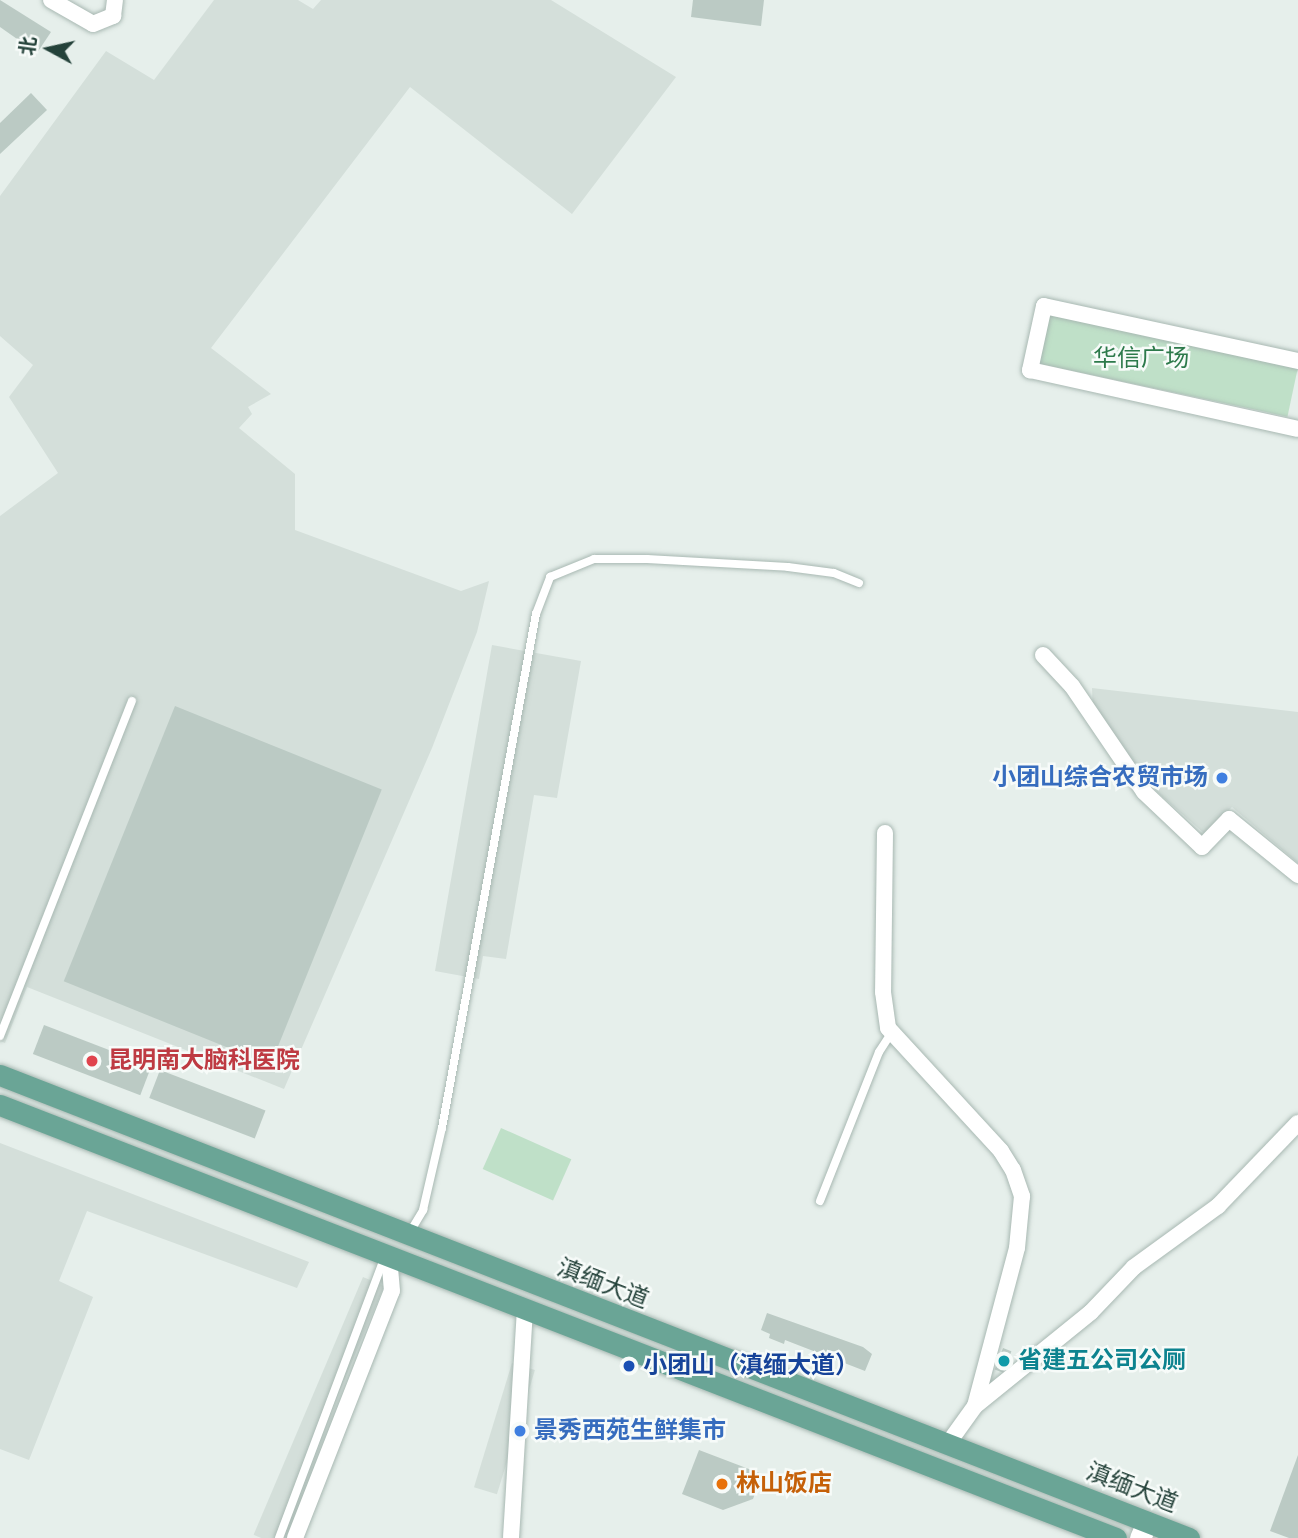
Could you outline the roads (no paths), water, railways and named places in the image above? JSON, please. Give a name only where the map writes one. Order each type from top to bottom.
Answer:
[{"type":"main road","name":"滇缅大道","points":[[0,1075],[407,1237],[947,1445],[1144,1530],[1189,1538]]},
{"type":"main road","points":[[0,1105],[1116,1538]]},
{"type":"street","points":[[51,0],[93,24],[113,16],[115,0]]},
{"type":"street","points":[[1298,361],[1044,306],[1030,370],[1298,429]]},
{"type":"street","points":[[1043,655],[1072,686],[1144,792],[1202,847],[1229,819],[1298,875]]},
{"type":"street","points":[[885,833],[884,1004],[892,1032],[1001,1152],[1013,1170],[1022,1196],[1017,1248],[975,1406]]},
{"type":"street","points":[[947,1445],[975,1406],[1091,1312],[1134,1267],[1218,1206],[1298,1123]]},
{"type":"street","points":[[295,1538],[392,1292],[387,1257]]},
{"type":"street","points":[[511,1538],[525,1310]]},
{"type":"lane","points":[[407,1237],[423,1210],[442,1128],[536,614],[550,577],[594,559],[647,559],[788,567],[834,573],[859,583]]},
{"type":"lane","points":[[0,1036],[132,701]]},
{"type":"lane","points":[[820,1201],[878,1052],[892,1032]]},
{"type":"lane","points":[[279,1538],[387,1257]]},
{"type":"place","name":"小团山综合农贸市场","points":[[1222,778]]},
{"type":"place","name":"昆明南大脑科医院","points":[[92,1061]]},
{"type":"place","name":"省建五公司公厕","points":[[1004,1361]]},
{"type":"place","name":"小团山（滇缅大道）","points":[[629,1366]]},
{"type":"place","name":"景秀西苑生鲜集市","points":[[520,1431]]},
{"type":"place","name":"林山饭店","points":[[722,1484]]},
{"type":"park label","name":"华信广场","points":[[1141,359]]}]
